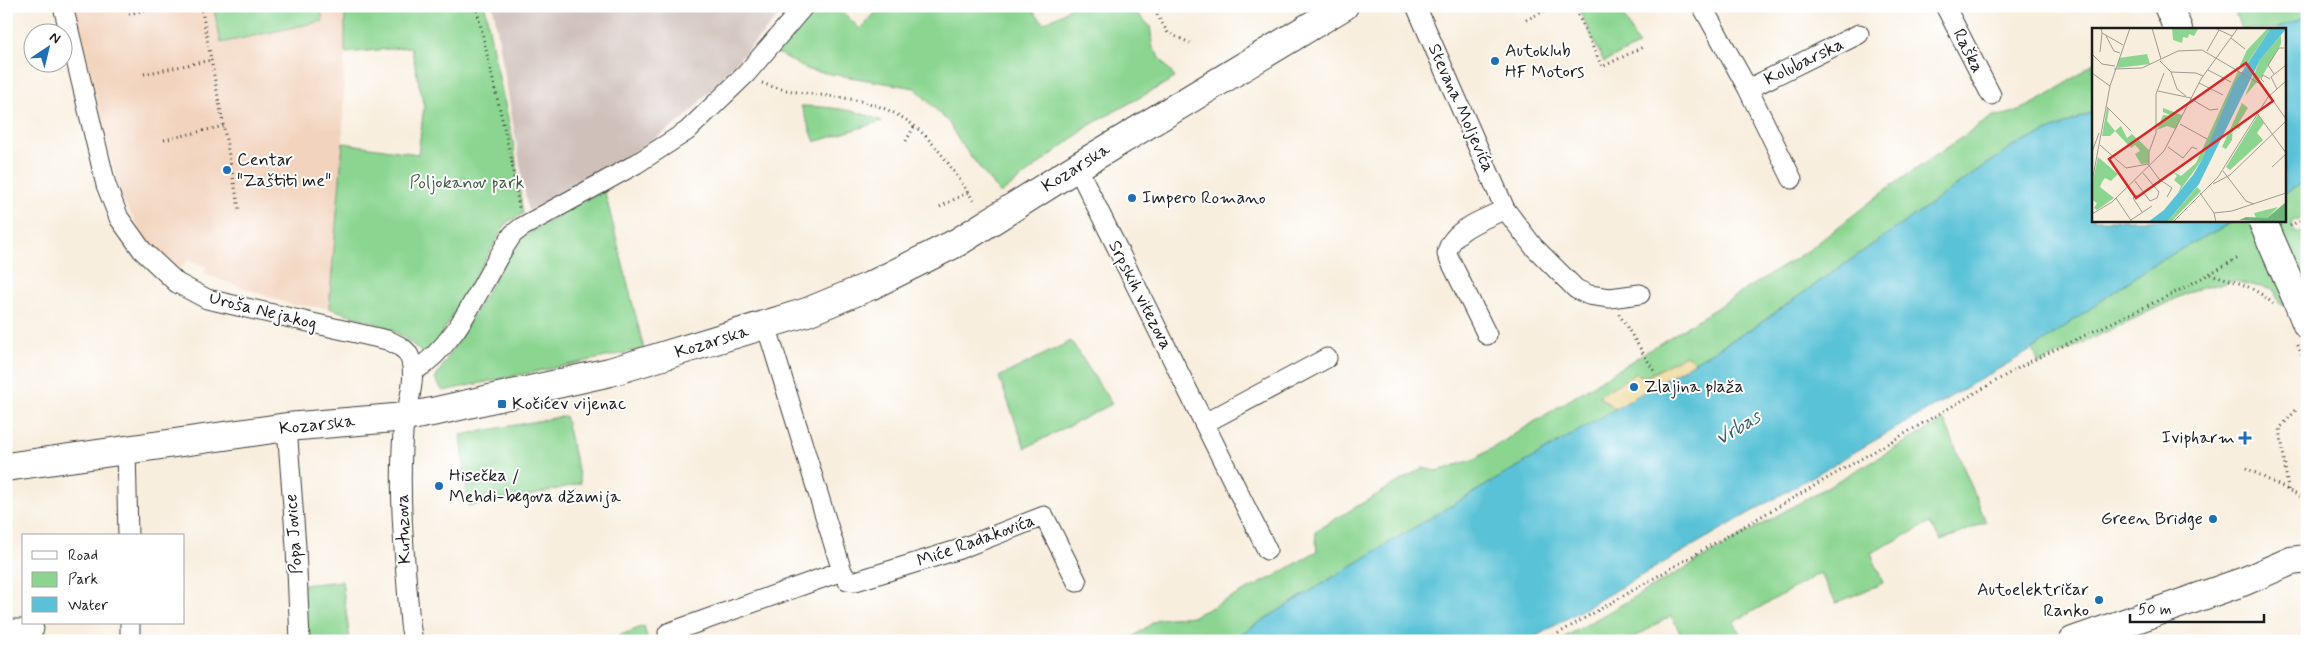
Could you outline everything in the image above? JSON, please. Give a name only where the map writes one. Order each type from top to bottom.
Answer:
[{"type":"main road","name":"Kozarska","points":[[6,467],[286,427],[406,417],[610,372],[807,312],[870,286],[945,248],[989,223],[1077,167],[1344,6]]},
{"type":"main road","points":[[2262,221],[2286,303],[2307,325]]},
{"type":"main road","points":[[2073,641],[2245,581],[2291,562],[2307,559]]},
{"type":"street","name":"Uroša Nejakog","points":[[63,6],[106,185],[119,218],[142,250],[177,283],[207,299],[387,340],[403,348],[408,353],[413,372],[406,417]]},
{"type":"street","points":[[413,372],[427,363],[447,341],[505,246],[522,227],[636,164],[687,131],[746,74],[804,6]]},
{"type":"street","name":"Stevana Moljevića","points":[[1416,6],[1505,209],[1533,246],[1576,289],[1590,296],[1610,298],[1640,294]]},
{"type":"street","name":"Kolubarska","points":[[1702,6],[1748,89],[1792,179]]},
{"type":"street","name":"Raška","points":[[1945,6],[1991,95]]},
{"type":"street","name":"Kolubarska","points":[[1748,89],[1859,34]]},
{"type":"street","name":"Srpskih vitezova","points":[[1077,167],[1267,550]]},
{"type":"street","points":[[1487,335],[1447,254],[1457,234],[1505,209]]},
{"type":"street","points":[[668,633],[842,571],[766,325]]},
{"type":"street","points":[[1205,423],[1327,358]]},
{"type":"street","name":"Kutuzova","points":[[406,417],[403,433],[402,517],[413,641]]},
{"type":"street","name":"Popa Jovice","points":[[286,427],[296,547],[300,641]]},
{"type":"street","points":[[126,449],[128,534]]},
{"type":"street","name":"Miće Radakovića","points":[[842,571],[847,580],[856,581],[957,550],[1044,516],[1077,582]]},
{"type":"street","points":[[130,624],[130,641]]},
{"type":"street","points":[[6,629],[34,629]]},
{"type":"path","points":[[129,14],[161,6]]},
{"type":"path","points":[[201,6],[239,209]]},
{"type":"path","points":[[476,6],[511,158],[522,227]]},
{"type":"path","points":[[1152,6],[1168,32],[1190,43]]},
{"type":"path","points":[[1526,20],[1554,6]]},
{"type":"path","points":[[1574,6],[1602,67],[1643,47]]},
{"type":"path","points":[[144,74],[211,60]]},
{"type":"path","points":[[746,74],[775,88],[848,99],[892,110],[915,124],[937,148],[977,206]]},
{"type":"path","points":[[906,141],[915,124]]},
{"type":"path","points":[[164,140],[224,126]]},
{"type":"path","points":[[940,207],[968,192]]},
{"type":"path","points":[[2290,226],[2307,216]]},
{"type":"path","points":[[1545,641],[2029,362],[2176,292],[2240,257]]},
{"type":"path","points":[[2209,274],[2238,282],[2286,303]]},
{"type":"path","points":[[1610,298],[1654,371]]},
{"type":"path","points":[[2288,490],[2280,428],[2297,409]]},
{"type":"path","points":[[2246,468],[2307,500]]},
{"type":"shaded area","name":"Centar \"Zaštiti me\"","points":[[74,6],[345,6],[343,143],[329,308],[293,305],[204,274],[206,266],[188,260],[178,270],[143,235],[120,196]]},
{"type":"shaded area","points":[[493,6],[788,6],[684,119],[606,171],[528,211]]},
{"type":"green space","points":[[213,6],[320,6],[323,21],[221,43]]},
{"type":"green space","name":"Poljokanov park","points":[[345,6],[485,6],[513,141],[523,214],[507,222],[433,349],[425,355],[401,335],[381,325],[329,308],[343,143],[418,154],[424,107],[411,47],[345,53]]},
{"type":"green space","points":[[814,6],[837,6],[860,29],[882,6],[1028,6],[1044,23],[1063,13],[1071,6],[1129,6],[1150,26],[1153,48],[1175,78],[1090,125],[1000,194],[959,141],[949,123],[915,88],[808,70],[776,52]]},
{"type":"green space","points":[[1577,6],[1619,6],[1638,45],[1604,62]]},
{"type":"green space","points":[[2233,6],[2307,6],[2307,16],[2278,28],[2241,28]]},
{"type":"green space","points":[[2092,64],[2092,112],[2012,147],[1756,326],[1695,362],[1686,355],[1645,377],[1599,397],[1616,409],[1405,533],[1229,641],[1127,641],[1158,619],[1194,616],[1275,576],[1317,551],[1315,531],[1422,468],[1437,471],[1475,459],[1809,250],[1884,191],[1993,116],[2005,115],[2032,104],[2072,79]]},
{"type":"green space","points":[[801,106],[842,109],[882,121],[815,142]]},
{"type":"green space","points":[[2307,181],[2307,215],[2291,222],[2295,233],[2307,229],[2307,297],[2280,305],[2274,290],[2234,281],[2194,290],[2039,364],[2033,349],[2152,265],[2234,221],[2286,221],[2286,193]]},
{"type":"green space","points":[[604,189],[644,349],[443,391],[435,379],[513,248],[521,238]]},
{"type":"green space","points":[[1071,341],[1112,404],[1025,448],[999,377]]},
{"type":"green space","points":[[565,416],[581,483],[533,495],[468,506],[461,435]]},
{"type":"green space","points":[[1944,420],[1986,522],[1941,541],[1930,523],[1871,553],[1883,583],[1836,603],[1820,573],[1734,622],[1744,641],[1685,641],[1671,616],[1628,641],[1558,641]]},
{"type":"green space","points":[[342,581],[350,641],[304,641],[302,585]]},
{"type":"green space","points":[[644,626],[648,641],[619,641],[618,636]]},
{"type":"sand","name":"Zlajina plaža","points":[[1686,355],[1695,362],[1616,409],[1598,396],[1635,374],[1646,377]]},
{"type":"water","points":[[2307,16],[2307,181],[2286,193],[2286,28],[2278,28]]},
{"type":"water","name":"Vrbas","points":[[2092,112],[2092,221],[2234,221],[2152,265],[2033,349],[1528,641],[1229,641],[1405,533],[1756,326],[2012,147]]},
{"type":"place","name":"Autoklub HF Motors","points":[[1495,61]]},
{"type":"place","name":"Centar \"Zaštiti me\"","points":[[227,170]]},
{"type":"place","name":"Impero Romano","points":[[1132,198]]},
{"type":"place","name":"Zlajina plaža","points":[[1634,387]]},
{"type":"place","name":"Kočićev vijenac","points":[[502,404]]},
{"type":"place","name":"Ivipharm","points":[[2245,438]]},
{"type":"place","name":"Hisečka / Mehdi-begova džamija","points":[[439,486]]},
{"type":"place","name":"Green Bridge","points":[[2213,519]]},
{"type":"place","name":"Autoelektričar Ranko","points":[[2099,600]]}]
